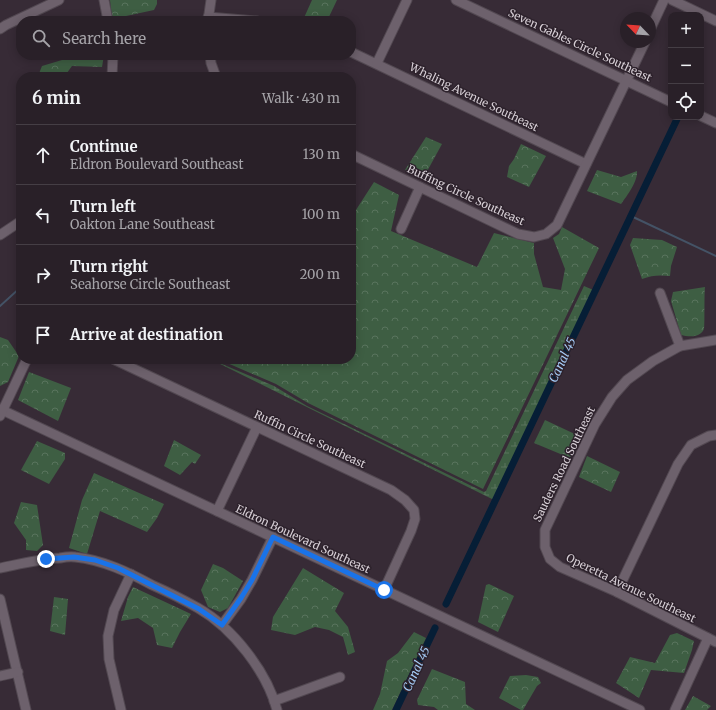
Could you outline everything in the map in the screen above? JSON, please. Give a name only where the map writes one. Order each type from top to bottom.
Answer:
[{"type":"street","points":[[25,16],[59,0]]},
{"type":"street","points":[[104,0],[107,16]]},
{"type":"street","points":[[209,16],[212,0]]},
{"type":"street","points":[[377,63],[406,0]]},
{"type":"street","name":"Seven Gables Circle Southeast","points":[[456,0],[668,101]]},
{"type":"street","points":[[656,17],[664,0]]},
{"type":"street","points":[[672,0],[716,21]]},
{"type":"street","points":[[0,29],[16,20]]},
{"type":"street","name":"Buffing Circle Southeast","points":[[356,156],[518,234],[534,237],[546,234],[557,225],[627,81],[641,48]]},
{"type":"street","name":"Whaling Avenue Southeast","points":[[356,54],[586,164]]},
{"type":"street","points":[[112,60],[112,72]]},
{"type":"street","points":[[211,60],[214,72]]},
{"type":"street","points":[[704,117],[716,123]]},
{"type":"street","points":[[401,229],[420,187]]},
{"type":"street","points":[[0,235],[16,224]]},
{"type":"street","points":[[660,293],[680,346]]},
{"type":"street","name":"Sauders Road Southeast","points":[[545,547],[545,530],[595,424],[612,397],[627,380],[653,361],[680,346],[716,340]]},
{"type":"street","points":[[1,412],[25,364]]},
{"type":"street","name":"Ruffin Circle Southeast","points":[[124,364],[391,490],[405,500],[414,510],[415,519],[384,590]]},
{"type":"street","name":"Eldron Boulevard Southeast","points":[[1,412],[273,537],[625,707],[640,710]]},
{"type":"street","points":[[217,511],[257,427]]},
{"type":"street","points":[[617,592],[678,464],[691,445],[709,436],[716,435]]},
{"type":"street","points":[[222,625],[252,580],[273,537]]},
{"type":"street","name":"Operetta Avenue Southeast","points":[[545,547],[550,559],[560,567],[617,592],[712,640]]},
{"type":"street","points":[[0,568],[46,559],[74,557],[95,560],[131,574],[199,609],[222,625],[244,648],[254,662],[263,677],[277,710]]},
{"type":"street","points":[[121,710],[110,659],[108,636],[114,610],[131,574]]},
{"type":"street","points":[[0,599],[26,710]]},
{"type":"street","points":[[675,710],[712,640]]},
{"type":"street","points":[[0,676],[18,672]]},
{"type":"street","points":[[274,701],[340,677]]},
{"type":"green space","points":[[110,0],[157,0],[154,10],[126,16],[112,16]]},
{"type":"green space","points":[[312,0],[337,0],[329,16],[305,16]]},
{"type":"green space","points":[[62,60],[103,60],[102,67],[72,66],[68,72],[40,72],[42,66]]},
{"type":"green space","points":[[426,137],[442,144],[425,175],[417,177],[405,170]]},
{"type":"green space","points":[[521,144],[546,156],[529,187],[507,177],[509,166]]},
{"type":"green space","points":[[597,170],[621,177],[637,171],[634,184],[621,204],[587,191]]},
{"type":"green space","points":[[374,182],[399,195],[391,231],[477,267],[494,233],[534,243],[534,254],[543,287],[561,290],[565,269],[553,238],[559,234],[562,227],[599,248],[483,489],[308,403],[276,384],[230,364],[356,364],[356,210]]},
{"type":"green space","points":[[633,238],[662,240],[677,247],[671,266],[670,276],[663,275],[642,279],[630,245]]},
{"type":"green space","points":[[584,286],[598,292],[494,500],[220,364],[274,386],[307,406],[484,492],[486,491]]},
{"type":"green space","points":[[705,287],[704,329],[697,335],[681,335],[671,301],[673,292]]},
{"type":"green space","points":[[0,337],[8,340],[16,352],[16,363],[8,382],[0,386]]},
{"type":"green space","points":[[29,372],[71,388],[58,421],[18,400]]},
{"type":"green space","points":[[545,420],[579,436],[570,458],[534,443]]},
{"type":"green space","points":[[174,440],[201,455],[195,464],[192,462],[180,475],[164,466]]},
{"type":"green space","points":[[37,441],[65,453],[65,459],[49,484],[21,470]]},
{"type":"green space","points":[[587,456],[620,472],[611,492],[579,477]]},
{"type":"green space","points":[[94,473],[164,504],[157,518],[147,532],[100,511],[87,554],[69,548],[82,500]]},
{"type":"green space","points":[[21,502],[37,505],[43,545],[37,551],[26,550],[26,540],[14,523]]},
{"type":"green space","points":[[213,564],[223,568],[243,581],[228,608],[220,612],[208,607],[201,590]]},
{"type":"green space","points":[[303,568],[344,593],[335,611],[348,627],[355,652],[348,655],[343,637],[329,630],[315,627],[295,635],[271,630],[273,617]]},
{"type":"green space","points":[[489,584],[514,596],[498,632],[478,622],[486,585]]},
{"type":"green space","points":[[133,587],[191,614],[172,648],[157,645],[153,628],[138,618],[121,621],[128,597]]},
{"type":"green space","points":[[54,597],[68,599],[65,635],[50,631]]},
{"type":"green space","points":[[414,632],[426,638],[392,710],[373,710],[380,694],[387,661],[398,653]]},
{"type":"green space","points":[[677,633],[694,641],[684,673],[651,670],[639,698],[616,683],[630,657],[655,663],[670,635]]},
{"type":"green space","points":[[432,669],[465,682],[466,704],[475,710],[438,710],[434,707],[418,705],[417,700]]},
{"type":"green space","points":[[526,675],[538,677],[541,683],[537,686],[523,710],[499,698],[510,676]]},
{"type":"green space","points":[[693,696],[711,706],[707,710],[685,710]]},
{"type":"waterway","name":"Canal 45","points":[[446,604],[677,120]]},
{"type":"waterway","points":[[631,216],[716,256]]},
{"type":"waterway","points":[[0,306],[16,292]]},
{"type":"waterway","name":"Canal 45","points":[[396,710],[435,628]]},
{"type":"route","points":[[46,559],[74,557],[95,560],[118,568],[199,609],[222,625],[252,580],[273,537],[384,590]]}]
